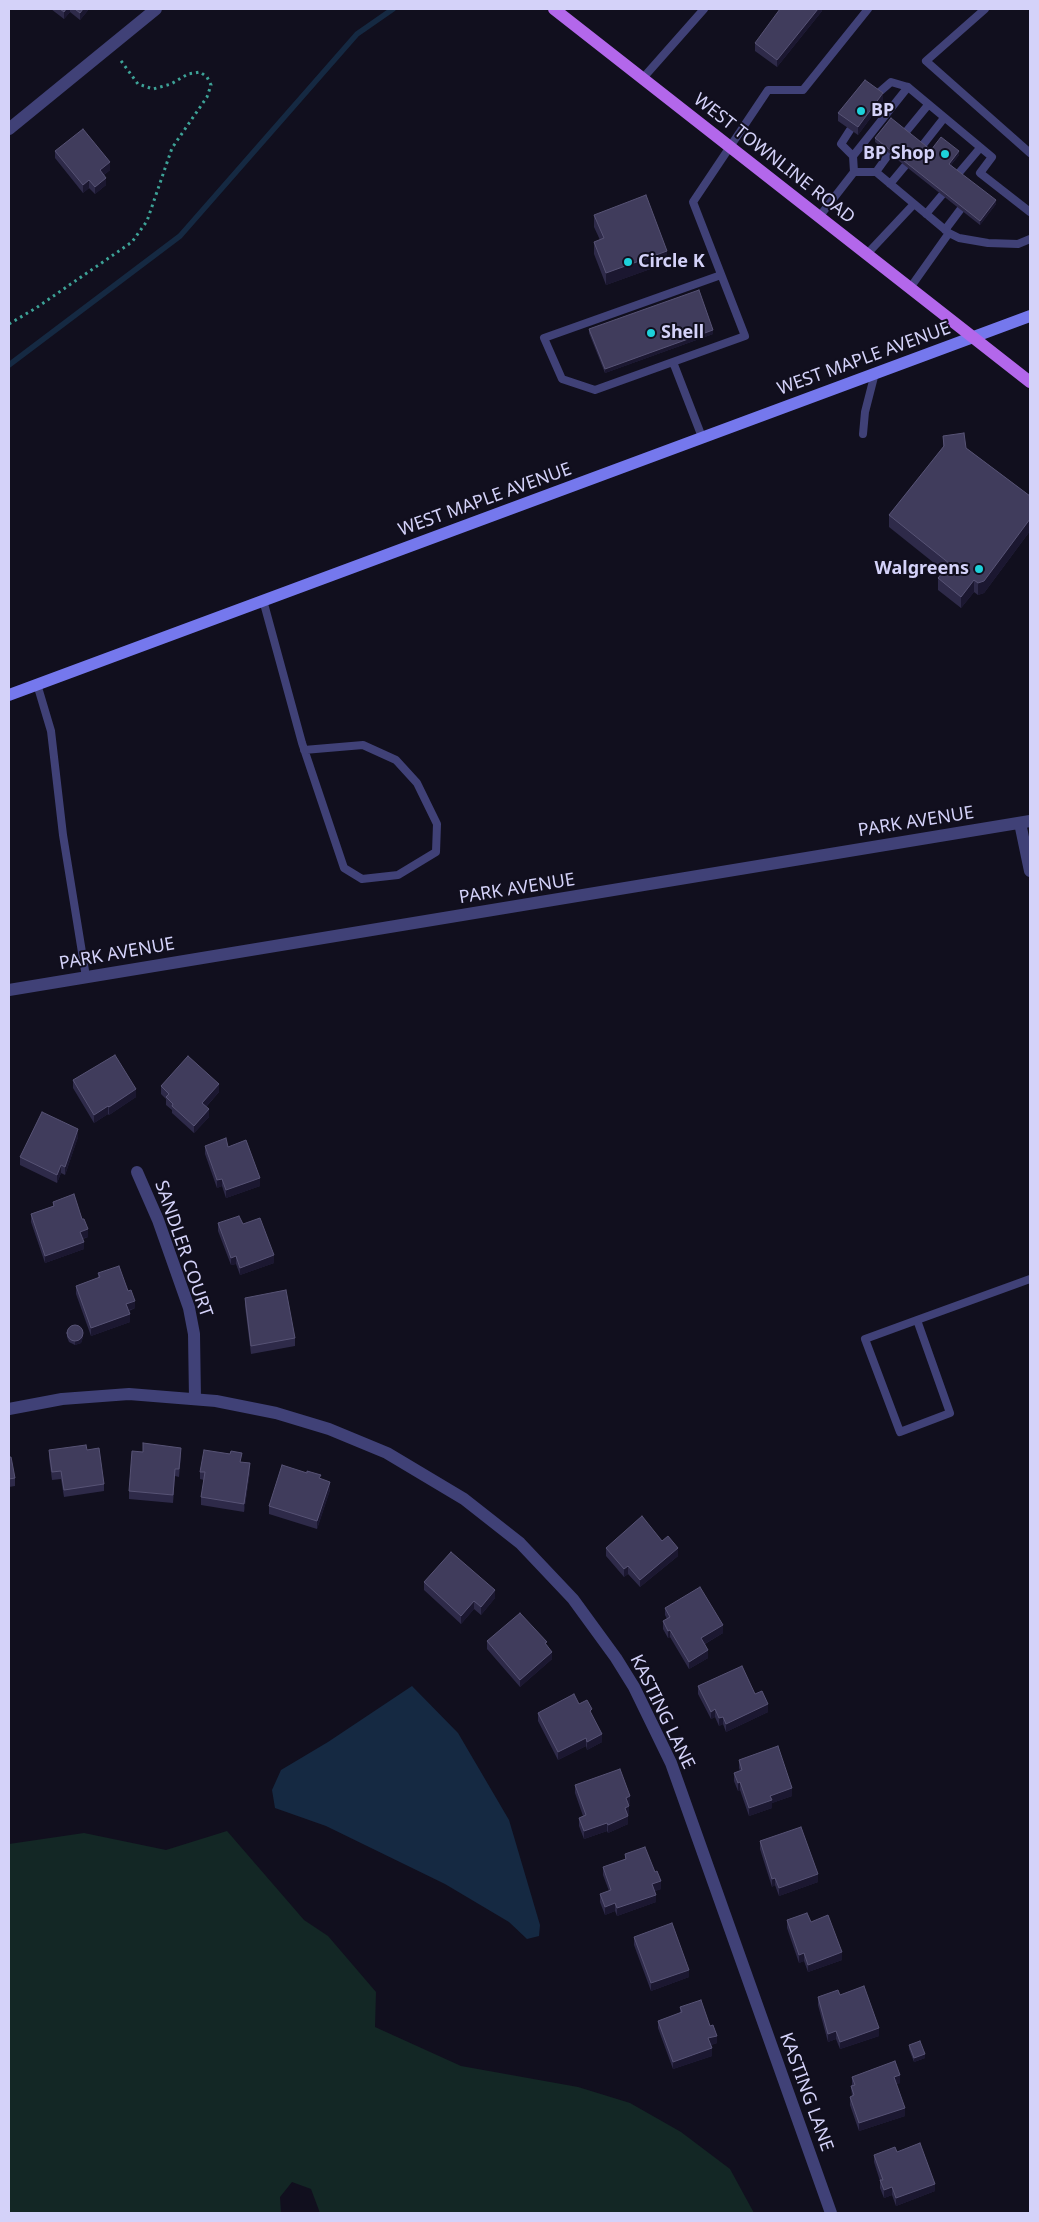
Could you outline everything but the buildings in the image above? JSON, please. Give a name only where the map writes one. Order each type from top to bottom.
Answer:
[{"type":"main road","name":"WEST TOWNLINE ROAD","points":[[554,9],[1030,382]]},
{"type":"main road","name":"WEST MAPLE AVENUE","points":[[9,695],[1030,316]]},
{"type":"street","points":[[9,129],[112,47],[156,9]]},
{"type":"street","points":[[1025,822],[1030,871]]},
{"type":"street","name":"PARK AVENUE","points":[[9,990],[1025,822]]},
{"type":"street","name":"SANDLER COURT","points":[[137,1172],[158,1220],[188,1308],[194,1334],[195,1398]]},
{"type":"street","name":"KASTING LANE","points":[[9,1409],[62,1399],[129,1394],[195,1398],[276,1413],[330,1429],[387,1453],[464,1499],[520,1543],[573,1599],[616,1658],[634,1687],[670,1763],[831,2213]]},
{"type":"lane","points":[[643,78],[704,9]]},
{"type":"lane","points":[[721,275],[544,338],[562,380],[594,390],[745,336],[693,202],[768,90],[803,90],[868,9]]},
{"type":"lane","points":[[985,9],[926,61],[1030,153]]},
{"type":"lane","points":[[876,95],[891,82],[908,87],[992,157],[980,173],[984,181],[1030,212]]},
{"type":"lane","points":[[853,156],[908,87]]},
{"type":"lane","points":[[905,133],[928,104]]},
{"type":"lane","points":[[922,146],[944,118]]},
{"type":"lane","points":[[819,217],[854,172],[853,156],[841,144],[850,130]]},
{"type":"lane","points":[[958,174],[980,148]]},
{"type":"lane","points":[[876,172],[889,154]]},
{"type":"lane","points":[[890,184],[905,166]]},
{"type":"lane","points":[[854,172],[876,172],[947,231],[959,238],[988,243],[1018,244],[1030,240]]},
{"type":"lane","points":[[926,214],[942,195]]},
{"type":"lane","points":[[867,254],[914,204]]},
{"type":"lane","points":[[910,288],[960,210]]},
{"type":"lane","points":[[673,362],[702,438]]},
{"type":"lane","points":[[863,434],[875,373]]},
{"type":"lane","points":[[263,600],[304,750],[344,868],[362,879],[398,875],[436,852],[437,824],[417,783],[396,760],[363,746],[304,750]]},
{"type":"lane","points":[[38,684],[51,731],[63,835],[86,977]]},
{"type":"lane","points":[[917,1320],[950,1413],[900,1432],[865,1339],[917,1320],[1030,1279]]},
{"type":"path","points":[[9,324],[36,308],[132,242],[148,221],[172,148],[207,97],[211,85],[207,77],[200,72],[188,74],[172,84],[154,89],[138,84],[112,47]]},
{"type":"green space","points":[[227,1831],[304,1920],[328,1936],[376,1992],[375,2027],[461,2066],[578,2087],[630,2103],[681,2132],[730,2169],[754,2213],[320,2213],[311,2189],[292,2182],[280,2197],[281,2213],[9,2213],[9,1844],[84,1833],[166,1850]]},
{"type":"water","points":[[412,1686],[458,1733],[509,1820],[540,1925],[539,1936],[527,1939],[509,1922],[445,1884],[326,1826],[275,1808],[272,1790],[281,1770],[328,1742]]},
{"type":"waterway","points":[[9,365],[180,236],[357,34],[393,9]]},
{"type":"place","name":"BP","points":[[861,111]]},
{"type":"place","name":"BP Shop","points":[[945,154]]},
{"type":"place","name":"Circle K","points":[[628,262]]},
{"type":"place","name":"Shell","points":[[651,333]]},
{"type":"place","name":"Walgreens","points":[[979,569]]}]
